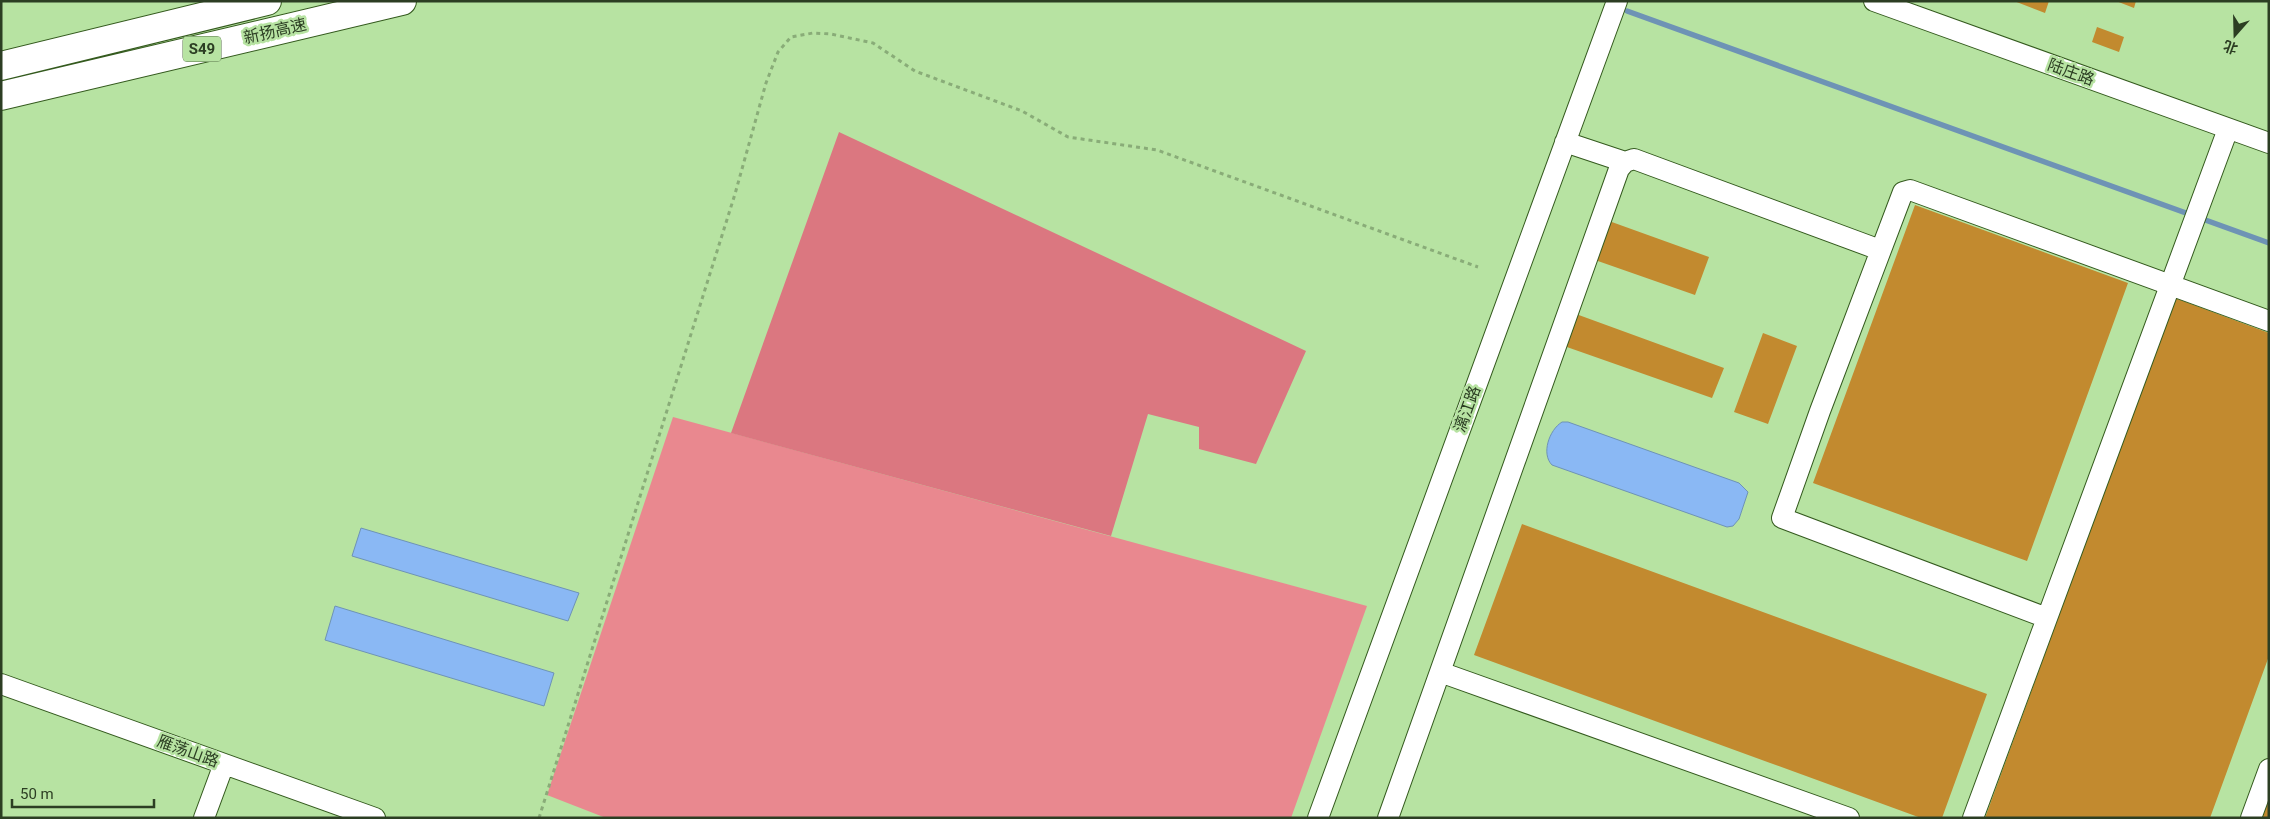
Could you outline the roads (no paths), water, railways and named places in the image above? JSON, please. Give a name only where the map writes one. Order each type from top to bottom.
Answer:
[{"type":"highway","name":"新扬高速","points":[[1,66],[267,1]]},
{"type":"highway","name":"新扬高速","points":[[1,96],[402,1]]},
{"type":"street","name":"漓江路","points":[[1318,818],[1617,1]]},
{"type":"street","name":"陆庄路","points":[[1874,1],[2269,143]]},
{"type":"street","points":[[1973,818],[2228,129]]},
{"type":"street","points":[[1565,142],[1625,162]]},
{"type":"street","points":[[1388,818],[1619,169],[1625,162],[1634,159],[1880,250]]},
{"type":"street","points":[[2047,618],[1782,518],[1903,192],[1910,190],[2269,320]]},
{"type":"street","points":[[1440,672],[1849,818]]},
{"type":"street","name":"雁荡山路","points":[[1,684],[375,818]]},
{"type":"street","points":[[204,818],[224,764]]},
{"type":"street","points":[[2251,818],[2269,770]]},
{"type":"water","points":[[1562,422],[1568,422],[1739,483],[1748,492],[1739,519],[1733,526],[1727,527],[1552,465],[1547,455],[1548,442],[1553,431]]},
{"type":"water","points":[[361,528],[579,593],[568,621],[352,556]]},
{"type":"water","points":[[335,606],[554,673],[544,706],[325,640]]},
{"type":"waterway","points":[[1627,11],[2269,243]]}]
